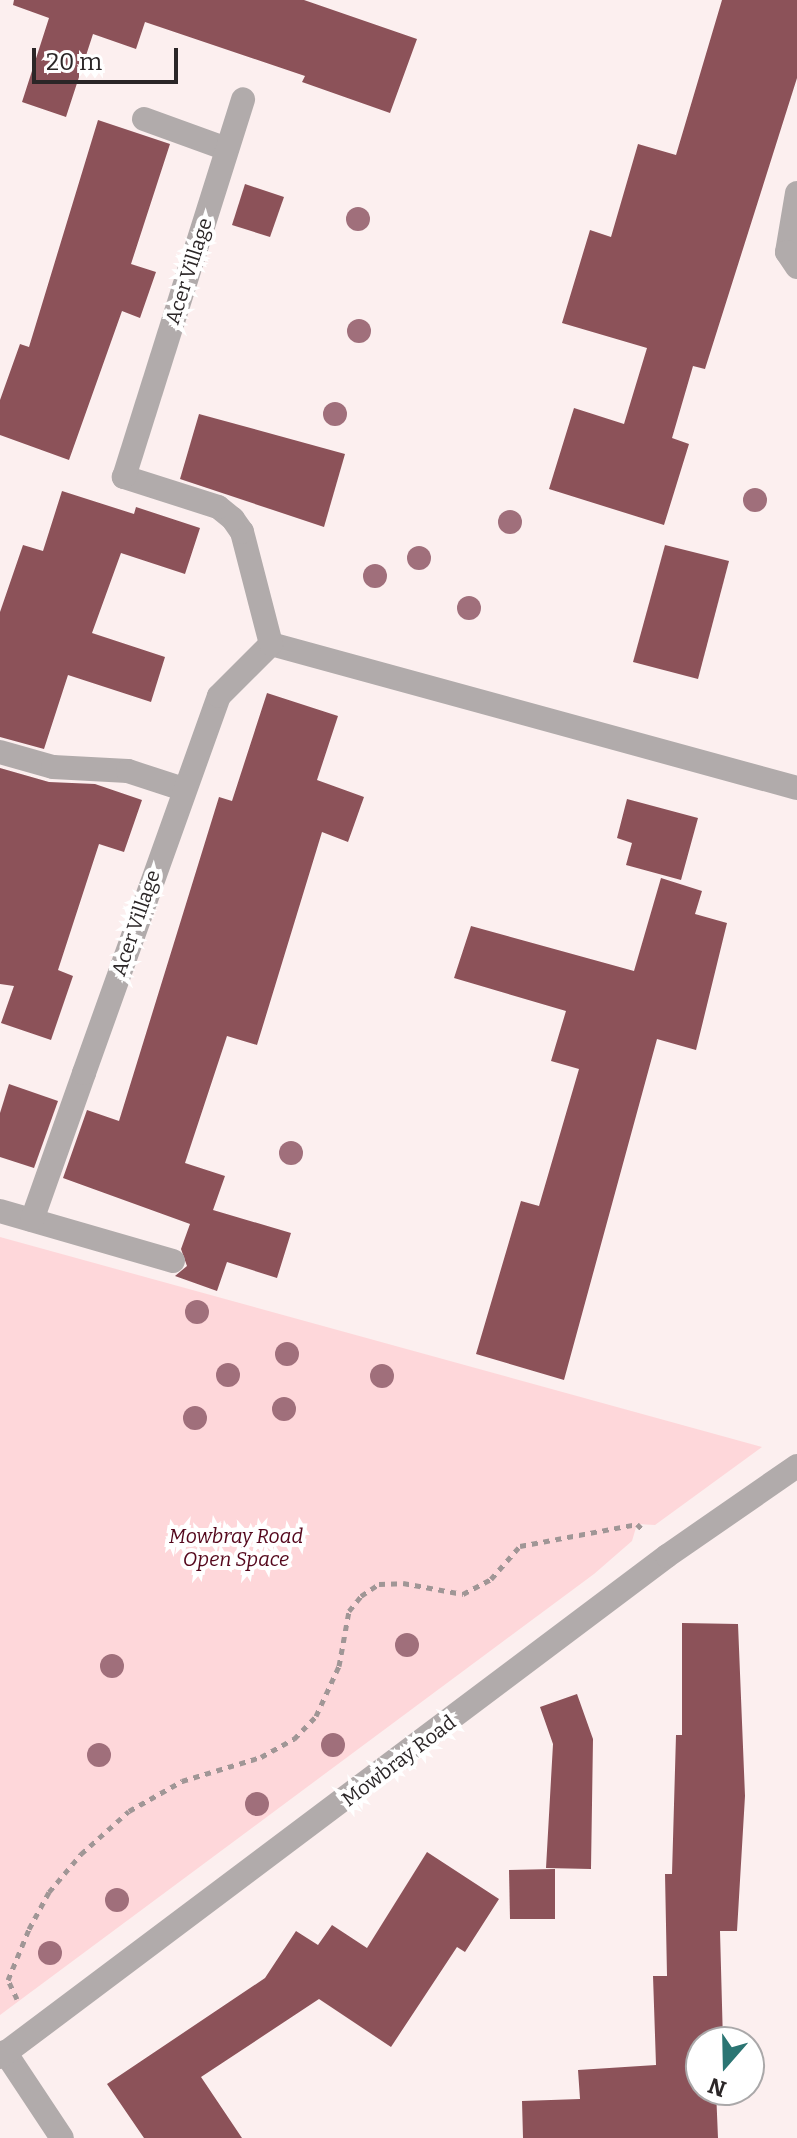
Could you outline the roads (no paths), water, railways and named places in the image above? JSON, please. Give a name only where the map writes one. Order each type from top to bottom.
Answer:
[{"type":"street","name":"Acer Village","points":[[32,1220],[183,789],[219,696],[271,644],[242,532],[233,519],[218,507],[124,477],[243,99]]},
{"type":"street","points":[[144,119],[227,149]]},
{"type":"street","points":[[797,193],[787,252],[797,267]]},
{"type":"street","points":[[271,644],[797,788]]},
{"type":"street","points":[[0,752],[53,767],[128,771],[183,789]]},
{"type":"street","points":[[0,1211],[173,1261]]},
{"type":"street","name":"Mowbray Road","points":[[3,2054],[667,1556],[797,1466]]},
{"type":"street","points":[[3,2054],[62,2138]]},
{"type":"park label","name":"Mowbray Road Open Space","points":[[236,1548]]}]
